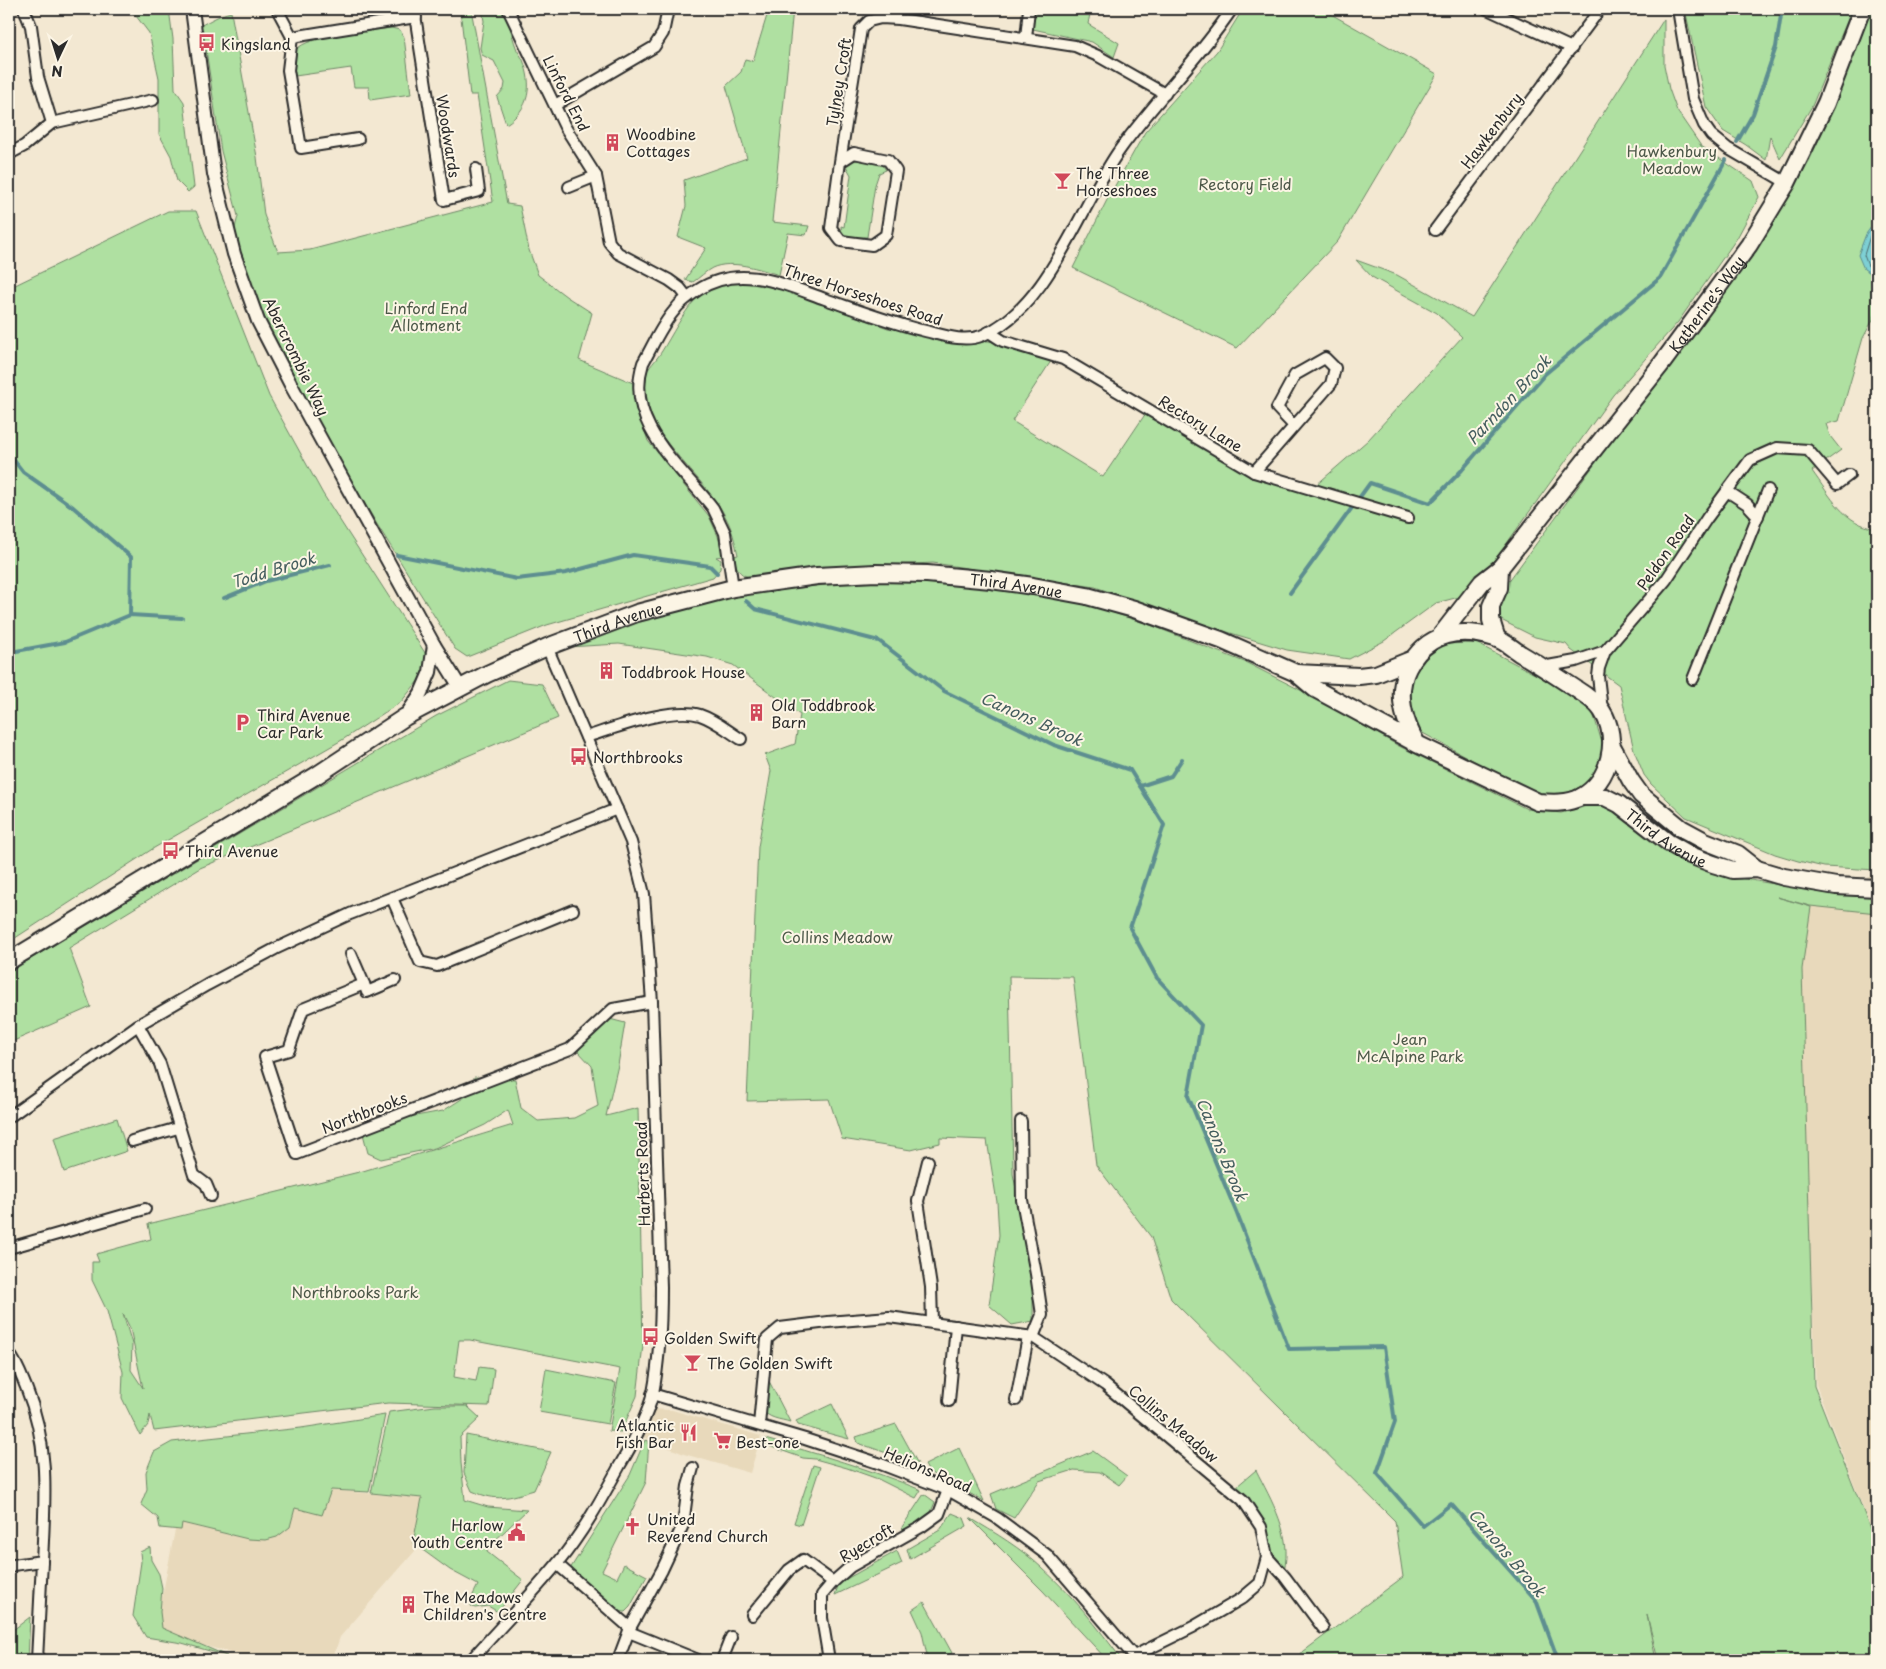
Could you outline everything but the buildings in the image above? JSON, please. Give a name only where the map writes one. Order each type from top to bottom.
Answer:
[{"type":"main road","name":"Katherine's Way","points":[[1413,659],[1425,646],[1441,635],[1482,582],[1500,568],[1663,362],[1749,245],[1787,183],[1826,103],[1862,9]]},
{"type":"main road","points":[[1497,639],[1491,620],[1492,606],[1499,588],[1500,568]]},
{"type":"main road","name":"Third Avenue","points":[[9,961],[317,775],[405,717],[460,687],[547,647],[637,613],[734,588],[817,576],[876,573],[927,574],[1033,586],[1086,596],[1134,609],[1221,640],[1296,673],[1315,689],[1417,744],[1538,802],[1560,803],[1581,797],[1605,797],[1619,804],[1669,843],[1705,861],[1733,870],[1757,869],[1807,882],[1836,886],[1877,888]]},
{"type":"main road","points":[[1441,635],[1458,632],[1497,639],[1596,703],[1602,711],[1609,728],[1612,746],[1607,766],[1598,782],[1581,797]]},
{"type":"main road","points":[[1413,659],[1404,675],[1402,712],[1408,729],[1417,744]]},
{"type":"main road","name":"Third Avenue","points":[[1296,673],[1359,676],[1376,674],[1413,659]]},
{"type":"main road","name":"Third Avenue","points":[[1612,746],[1631,781],[1642,795],[1659,810],[1681,828],[1705,841],[1738,854],[1757,869]]},
{"type":"street","points":[[24,9],[31,26],[38,78],[52,123]]},
{"type":"street","name":"Abercrombie Way","points":[[192,9],[214,174],[234,254],[258,321],[290,386],[434,645],[460,687]]},
{"type":"street","points":[[277,9],[292,37],[288,70],[301,148],[358,139]]},
{"type":"street","name":"Linford End","points":[[508,9],[565,127],[596,176],[607,235],[614,248],[618,253],[674,284],[687,297]]},
{"type":"street","points":[[555,105],[654,47],[663,33],[668,9]]},
{"type":"street","points":[[1026,38],[1029,9]]},
{"type":"street","name":"Three Horseshoes Road","points":[[734,588],[725,533],[713,508],[657,441],[643,417],[639,400],[640,371],[643,363],[674,310],[687,297],[710,282],[722,278],[757,277],[900,325],[958,339],[978,337],[989,332],[1015,312],[1039,285],[1069,240],[1109,165],[1211,40],[1232,9]]},
{"type":"street","points":[[1488,9],[1572,48]]},
{"type":"street","name":"Hawkenbury","points":[[1435,230],[1600,9]]},
{"type":"street","points":[[1678,9],[1693,99],[1704,125],[1711,135],[1727,148],[1787,183]]},
{"type":"street","name":"Woodwards","points":[[292,37],[415,13],[444,200],[479,191],[476,169]]},
{"type":"street","name":"Tylney Croft","points":[[840,162],[854,153],[888,160],[896,171],[886,235],[872,245],[841,242],[832,228],[840,162],[862,28],[869,21],[881,18],[899,19],[1075,46],[1086,50],[1165,94]]},
{"type":"street","points":[[9,154],[24,146],[52,123],[153,100]]},
{"type":"street","points":[[569,187],[596,176]]},
{"type":"street","name":"Rectory Lane","points":[[989,332],[1003,341],[1063,359],[1254,472],[1408,518]]},
{"type":"street","points":[[1254,472],[1331,384],[1335,368],[1325,358],[1295,376],[1277,408],[1294,426]]},
{"type":"street","name":"Peldon Road","points":[[1602,711],[1598,676],[1605,651],[1666,580],[1706,518],[1750,460],[1777,448],[1808,450],[1837,484],[1849,475]]},
{"type":"street","points":[[1693,679],[1768,490]]},
{"type":"street","points":[[1727,491],[1747,504],[1758,516]]},
{"type":"street","points":[[405,717],[421,693],[430,672],[434,645]]},
{"type":"street","name":"Harberts Road","points":[[471,1660],[557,1564],[596,1510],[629,1449],[646,1412],[658,1364],[661,1287],[652,1002],[644,894],[631,842],[547,647]]},
{"type":"street","points":[[1542,667],[1576,661],[1605,651]]},
{"type":"street","points":[[586,737],[649,717],[690,713],[709,719],[741,739]]},
{"type":"street","points":[[9,1117],[138,1026],[206,985],[275,949],[350,914],[617,809]]},
{"type":"street","points":[[392,898],[420,962],[437,966],[573,910]]},
{"type":"street","points":[[351,954],[364,984]]},
{"type":"street","name":"Northbrooks","points":[[395,980],[367,992],[364,984],[303,1009],[289,1050],[265,1057],[297,1154],[570,1050],[613,1009],[652,1002]]},
{"type":"street","points":[[138,1026],[160,1064],[178,1128],[194,1175],[206,1184],[210,1196]]},
{"type":"street","points":[[1016,1400],[1030,1337],[1042,1315],[1022,1200],[1021,1121]]},
{"type":"street","points":[[132,1141],[178,1128]]},
{"type":"street","points":[[928,1161],[918,1201],[932,1287],[932,1322]]},
{"type":"street","points":[[9,1248],[145,1210]]},
{"type":"street","name":"Collins Meadow","points":[[759,1425],[767,1339],[780,1328],[889,1317],[1030,1337],[1105,1385],[1243,1500],[1261,1527],[1268,1557],[1285,1576],[1323,1628]]},
{"type":"street","points":[[949,1401],[956,1326]]},
{"type":"street","points":[[9,1352],[15,1360],[32,1402],[42,1439],[46,1475],[36,1660]]},
{"type":"street","name":"Helions Road","points":[[652,1394],[759,1425],[878,1463],[948,1490],[997,1518],[1047,1555],[1136,1658]]},
{"type":"street","points":[[618,1660],[629,1630],[662,1570],[683,1525],[688,1486],[693,1468]]},
{"type":"street","name":"Ryecroft","points":[[829,1660],[822,1618],[822,1595],[850,1567],[921,1527],[939,1514],[948,1490]]},
{"type":"street","points":[[1136,1658],[1241,1599],[1260,1583],[1268,1557]]},
{"type":"street","points":[[752,1615],[789,1570],[803,1560],[833,1582]]},
{"type":"street","points":[[9,1568],[13,1565],[42,1561]]},
{"type":"street","points":[[557,1564],[629,1630],[698,1660]]},
{"type":"street","points":[[722,1660],[731,1637]]},
{"type":"shaded area","points":[[1877,872],[1877,1544],[1816,1385],[1808,1201],[1802,967],[1810,906]]},
{"type":"shaded area","points":[[651,1409],[672,1410],[761,1436],[750,1473],[684,1454],[641,1436]]},
{"type":"shaded area","points":[[331,1490],[422,1498],[413,1543],[415,1551],[340,1637],[332,1660],[263,1660],[155,1634],[175,1530],[181,1530],[181,1523],[248,1539],[295,1508]]},
{"type":"green space","points":[[134,9],[169,9],[173,39],[175,89],[184,102],[194,187],[188,192],[177,181],[171,156],[159,134],[159,78],[149,33],[133,12]]},
{"type":"green space","name":"Linford End Allotment","points":[[460,9],[471,9],[507,204],[520,206],[529,250],[538,275],[592,313],[579,360],[633,383],[635,401],[648,441],[709,516],[718,536],[723,556],[716,557],[721,560],[720,569],[713,577],[547,625],[467,657],[455,649],[378,526],[318,424],[265,326],[234,232],[238,216],[221,151],[203,30],[195,28],[231,12],[257,157],[264,215],[278,252],[310,250],[493,202],[477,95],[470,95]]},
{"type":"green space","points":[[482,9],[507,9],[514,42],[523,60],[528,78],[525,104],[514,118],[506,124],[497,97],[504,89],[505,83],[494,61],[482,55],[480,48],[484,21]]},
{"type":"green space","points":[[769,9],[793,9],[772,222],[809,226],[806,235],[788,233],[779,275],[746,266],[728,264],[712,268],[693,282],[685,280],[706,248],[678,237],[686,206],[684,180],[747,158],[726,86],[741,72],[745,59],[753,61]]},
{"type":"green space","points":[[1036,9],[1054,9],[1090,14],[1088,24],[1119,43],[1114,57],[1092,42],[1033,29]]},
{"type":"green space","name":"Rectory Field","points":[[1243,9],[1322,9],[1437,74],[1338,241],[1237,348],[1073,268],[1107,200],[1145,132],[1217,51]]},
{"type":"green space","points":[[1685,9],[1852,9],[1812,106],[1780,159],[1770,136],[1766,160],[1723,131],[1706,107]]},
{"type":"green space","points":[[1869,9],[1877,9],[1877,312],[1863,338],[1839,421],[1826,424],[1830,436],[1841,450],[1812,471],[1839,508],[1856,521],[1877,529],[1877,870],[1824,867],[1798,861],[1775,854],[1686,817],[1644,775],[1634,750],[1619,685],[1571,650],[1566,644],[1535,637],[1499,619],[1499,610],[1508,582],[1672,359],[1753,255],[1809,161],[1837,100]]},
{"type":"green space","name":"Hawkenbury Meadow","points":[[1664,19],[1664,65],[1669,89],[1677,111],[1701,146],[1753,181],[1759,197],[1737,238],[1678,322],[1613,395],[1497,557],[1463,596],[1436,603],[1384,641],[1349,659],[1287,650],[1214,628],[1095,587],[933,563],[811,569],[746,576],[737,567],[734,556],[738,555],[737,550],[725,516],[715,500],[658,430],[648,412],[643,393],[645,375],[695,300],[722,279],[766,284],[888,328],[1011,344],[1055,355],[1012,421],[1103,477],[1146,413],[1307,493],[1368,440],[1462,337],[1437,313],[1372,277],[1356,260],[1397,275],[1472,317]]},
{"type":"green space","points":[[391,28],[400,30],[404,37],[411,94],[370,100],[369,87],[354,87],[351,68],[295,76],[294,56],[296,50],[302,45],[326,37]]},
{"type":"green space","points":[[867,159],[882,164],[886,170],[879,173],[875,185],[867,237],[851,237],[842,234],[841,226],[844,227],[851,175],[845,164],[851,161]]},
{"type":"green space","points":[[168,211],[196,211],[269,396],[323,494],[427,656],[423,675],[401,702],[342,740],[154,848],[9,942],[9,288]]},
{"type":"green space","name":"Jean McAlpine Park","points":[[932,581],[998,586],[1090,605],[1153,626],[1247,663],[1322,701],[1397,745],[1527,809],[1561,813],[1594,804],[1610,806],[1734,877],[1830,894],[1877,897],[1877,913],[1810,906],[1777,897],[1811,907],[1802,969],[1814,1386],[1877,1546],[1877,1660],[1658,1660],[1647,1615],[1656,1660],[1292,1660],[1403,1577],[1395,1521],[1171,1299],[1151,1237],[1096,1165],[1073,977],[1009,976],[1013,1174],[1033,1272],[1033,1321],[1012,1325],[989,1305],[999,1235],[997,1202],[987,1140],[940,1138],[940,1143],[911,1150],[842,1139],[829,1099],[747,1101],[758,847],[771,771],[765,755],[795,744],[800,715],[733,665],[707,657],[619,644],[568,647],[628,623],[736,595],[852,582]]},
{"type":"green space","points":[[1476,643],[1584,700],[1593,713],[1604,749],[1598,768],[1586,786],[1559,795],[1535,794],[1419,731],[1409,713],[1408,686],[1415,668],[1441,644]]},
{"type":"green space","points":[[508,680],[542,684],[558,718],[200,868],[69,948],[91,1007],[9,1043],[9,972],[436,716]]},
{"type":"green space","name":"Northbrooks Park","points":[[602,1017],[625,1023],[618,1065],[606,1116],[638,1108],[643,1345],[637,1396],[621,1432],[609,1431],[620,1369],[470,1340],[459,1340],[454,1377],[476,1381],[479,1367],[494,1369],[489,1406],[388,1403],[154,1431],[150,1415],[148,1425],[140,1435],[122,1398],[123,1372],[107,1311],[92,1280],[92,1262],[99,1262],[96,1254],[151,1239],[148,1224],[363,1171],[513,1125],[508,1110],[485,1125],[435,1148],[381,1159],[368,1153],[362,1130],[372,1124],[443,1111],[474,1091],[474,1077],[515,1079],[521,1108],[538,1121],[574,1118],[598,1106],[592,1066],[578,1051]],"holes":[[[123,1314],[130,1328],[143,1388],[131,1370],[132,1344]]]},
{"type":"green space","points":[[117,1118],[127,1151],[64,1172],[54,1138]]},
{"type":"green space","points":[[546,1369],[616,1383],[608,1424],[539,1412]]},
{"type":"green space","points":[[769,1381],[790,1422],[764,1412],[762,1408]]},
{"type":"green space","points":[[832,1404],[849,1439],[798,1425],[796,1421]]},
{"type":"green space","points":[[435,1406],[467,1406],[480,1418],[460,1437],[465,1500],[488,1507],[527,1510],[488,1547],[487,1552],[523,1580],[498,1612],[488,1606],[475,1608],[471,1606],[472,1597],[478,1585],[450,1570],[413,1543],[422,1498],[371,1493],[389,1412]]},
{"type":"green space","points":[[385,1415],[369,1492],[331,1490],[322,1515],[295,1508],[290,1527],[277,1537],[266,1540],[248,1539],[182,1523],[181,1530],[160,1528],[158,1518],[141,1504],[147,1489],[146,1472],[154,1452],[172,1442],[301,1428]]},
{"type":"green space","points":[[896,1424],[918,1464],[858,1443],[856,1437]]},
{"type":"green space","points":[[466,1435],[551,1452],[534,1490],[503,1498],[489,1497],[472,1491],[464,1473]]},
{"type":"green space","points":[[765,1439],[824,1456],[921,1490],[916,1498],[878,1479],[847,1468],[815,1459],[803,1458],[763,1444]]},
{"type":"green space","points":[[645,1440],[649,1441],[646,1482],[602,1571],[617,1578],[624,1564],[647,1576],[630,1607],[625,1612],[615,1611],[570,1569],[630,1475]]},
{"type":"green space","points":[[959,1448],[984,1501],[929,1472],[925,1465]]},
{"type":"green space","points":[[1093,1451],[1127,1476],[1119,1485],[1100,1472],[1074,1470],[1039,1481],[1014,1518],[996,1509],[991,1494]]},
{"type":"green space","points":[[813,1465],[820,1467],[801,1525],[794,1523]]},
{"type":"green space","points":[[1256,1470],[1274,1506],[1283,1531],[1286,1544],[1284,1570],[1269,1554],[1245,1499],[1236,1487]]},
{"type":"green space","points":[[924,1494],[935,1502],[931,1512],[904,1533],[902,1527]]},
{"type":"green space","points":[[952,1513],[964,1518],[967,1526],[910,1559],[907,1549],[940,1530]]},
{"type":"green space","points":[[970,1518],[1017,1548],[1042,1568],[1085,1612],[1122,1660],[1107,1660],[1043,1591]]},
{"type":"green space","points":[[150,1547],[151,1560],[159,1574],[162,1588],[160,1612],[162,1628],[227,1656],[182,1643],[146,1637],[133,1616],[141,1562],[140,1552]]},
{"type":"green space","points":[[897,1551],[902,1563],[835,1595],[839,1583]]},
{"type":"green space","points":[[924,1602],[952,1653],[941,1660],[928,1660],[922,1632],[912,1610]]},
{"type":"green space","points":[[30,1617],[28,1660],[9,1660],[9,1633]]},
{"type":"water","points":[[1877,219],[1877,277],[1864,269],[1858,255],[1866,234]]},
{"type":"waterway","name":"Parndon Brook","points":[[1737,142],[1753,114],[1776,47],[1782,9]]},
{"type":"waterway","name":"Parndon Brook","points":[[1290,593],[1370,483],[1430,503],[1462,470],[1545,374],[1660,278],[1726,160]]},
{"type":"waterway","points":[[9,454],[23,472],[73,507],[131,557],[130,615]]},
{"type":"waterway","name":"Canons Brook","points":[[397,555],[517,579],[566,573],[633,555],[710,566],[717,573]]},
{"type":"waterway","name":"Todd Brook","points":[[224,598],[266,581],[330,565]]},
{"type":"waterway","name":"Canons Brook","points":[[746,601],[755,609],[879,641],[944,691],[1054,745],[1130,770],[1164,825],[1130,928],[1157,978],[1201,1025],[1188,1096],[1237,1214],[1289,1349],[1384,1347],[1395,1422],[1377,1473],[1423,1526],[1451,1504],[1536,1600],[1558,1660]]},
{"type":"waterway","name":"Todd Brook","points":[[9,651],[65,642],[130,615],[182,618]]},
{"type":"waterway","name":"Parndon Brook","points":[[1140,786],[1171,776],[1182,759]]},
{"type":"place","name":"Kingsland","points":[[207,43]]},
{"type":"place","name":"Woodbine Cottages","points":[[612,142]]},
{"type":"place","name":"The Three Horseshoes","points":[[1062,181]]},
{"type":"place","name":"Toddbrook House","points":[[607,671]]},
{"type":"place","name":"Old Toddbrook Barn","points":[[757,713]]},
{"type":"place","name":"Third Avenue Car Park","points":[[243,723]]},
{"type":"place","name":"Northbrooks","points":[[579,756]]},
{"type":"place","name":"Third Avenue","points":[[171,850]]},
{"type":"place","name":"Golden Swift","points":[[650,1337]]},
{"type":"place","name":"The Golden Swift","points":[[693,1362]]},
{"type":"place","name":"Atlantic Fish Bar","points":[[688,1433]]},
{"type":"place","name":"Best-one","points":[[722,1441]]},
{"type":"place","name":"United Reverend Church","points":[[633,1527]]},
{"type":"place","name":"Harlow Youth Centre","points":[[517,1533]]},
{"type":"place","name":"The Meadows Children's Centre","points":[[409,1605]]}]
